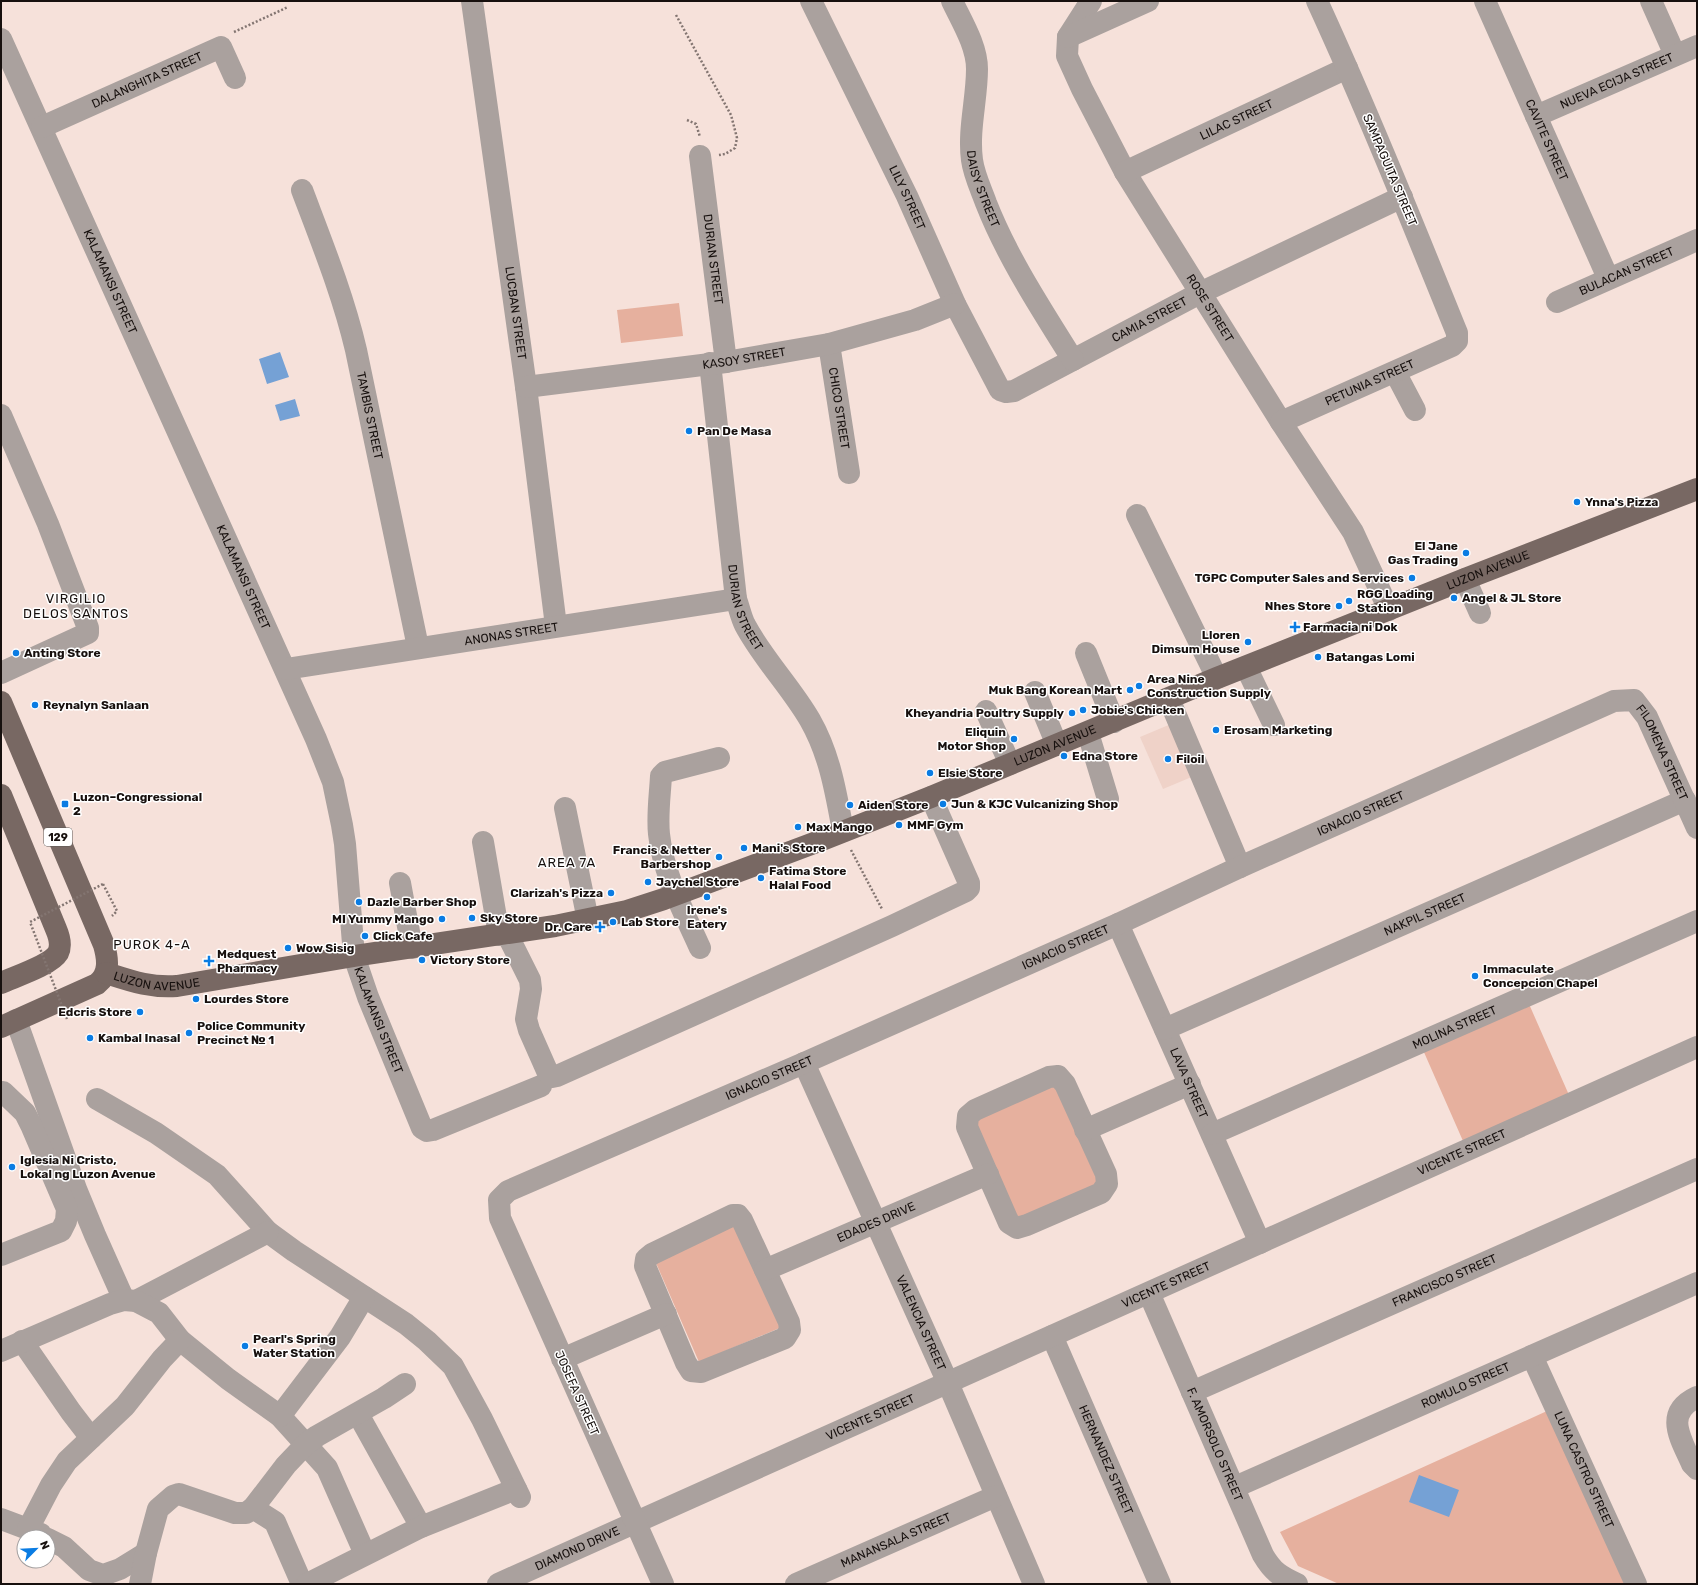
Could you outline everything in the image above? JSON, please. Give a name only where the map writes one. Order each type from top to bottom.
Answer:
[{"type":"main road","name":"LUZON AVENUE","points":[[8,1023],[86,989],[100,981],[106,973],[142,984],[154,986],[177,986],[354,956],[588,920],[627,910],[846,838],[931,797],[1088,733],[1217,678],[1465,579],[1697,489]]},
{"type":"main road","name":"129","points":[[1,702],[104,945],[107,961],[106,973]]},
{"type":"main road","points":[[1,795],[60,942],[58,953],[50,961],[1,983]]},
{"type":"street","name":"LUCBAN STREET","points":[[472,1],[526,388],[556,626]]},
{"type":"street","name":"LILY STREET","points":[[811,1],[907,196],[956,304],[1000,390],[1006,392]]},
{"type":"street","name":"DAISY STREET","points":[[952,1],[972,46],[977,68],[972,142],[972,160],[976,178],[997,230],[1040,307],[1073,360]]},
{"type":"street","points":[[1068,37],[1091,1]]},
{"type":"street","points":[[1068,37],[1148,1]]},
{"type":"street","name":"SAMPAGUITA STREET","points":[[1317,1],[1402,197],[1457,333],[1457,341]]},
{"type":"street","name":"CAVITE STREET","points":[[1485,1],[1608,278]]},
{"type":"street","points":[[1651,1],[1675,55]]},
{"type":"street","name":"ROSE STREET","points":[[1068,37],[1067,56],[1082,89],[1125,172],[1280,422],[1353,532],[1389,610]]},
{"type":"street","name":"KALAMANSI STREET","points":[[1,39],[286,669],[333,782],[345,844],[354,956],[368,996],[422,1128],[427,1131],[433,1130],[541,1086]]},
{"type":"street","name":"NUEVA ECIJA STREET","points":[[1536,116],[1697,46]]},
{"type":"street","name":"DALANGHITA STREET","points":[[42,127],[221,48],[235,78]]},
{"type":"street","name":"LILAC STREET","points":[[1125,172],[1347,68]]},
{"type":"street","name":"DURIAN STREET","points":[[700,156],[718,362],[736,599],[745,623],[756,642],[810,720],[822,744],[834,782],[846,838]]},
{"type":"street","name":"TAMBIS STREET","points":[[302,190],[338,285],[348,318],[418,647]]},
{"type":"street","name":"CAMIA STREET","points":[[1006,392],[1014,391],[1200,293],[1402,197]]},
{"type":"street","name":"BULACAN STREET","points":[[1557,302],[1608,278],[1697,240]]},
{"type":"street","name":"KASOY STREET","points":[[526,388],[718,362],[829,344],[915,320],[956,304]]},
{"type":"street","name":"PETUNIA STREET","points":[[1280,422],[1452,346],[1457,341]]},
{"type":"street","name":"CHICO STREET","points":[[829,344],[849,473]]},
{"type":"street","points":[[1395,372],[1415,410]]},
{"type":"street","points":[[1,415],[48,524],[88,628],[88,633],[1,673]]},
{"type":"street","points":[[1138,515],[1217,678]]},
{"type":"street","points":[[1465,579],[1480,613]]},
{"type":"street","name":"ANONAS STREET","points":[[286,669],[418,647],[736,599]]},
{"type":"street","points":[[1086,653],[1114,722]]},
{"type":"street","points":[[1246,667],[1274,725]]},
{"type":"street","points":[[1035,692],[1057,745]]},
{"type":"street","points":[[1169,699],[1240,867]]},
{"type":"street","name":"IGNACIO STREET","points":[[499,1200],[508,1191],[804,1063],[1118,924],[1240,867],[1614,701],[1634,700]]},
{"type":"street","name":"FILOMENA STREET","points":[[1634,700],[1647,717],[1697,828]]},
{"type":"street","points":[[986,711],[1010,764]]},
{"type":"street","points":[[1088,733],[1108,799]]},
{"type":"street","points":[[700,948],[669,877],[660,845],[658,818],[661,776],[665,772],[720,758]]},
{"type":"street","points":[[483,842],[503,934],[530,980],[531,989],[526,1019],[529,1030],[548,1073],[552,1078],[892,926],[966,891],[969,888],[969,883],[931,797]]},
{"type":"street","name":"NAKPIL STREET","points":[[1165,1029],[1685,800]]},
{"type":"street","points":[[565,808],[588,920]]},
{"type":"street","points":[[400,883],[412,948]]},
{"type":"street","name":"MOLINA STREET","points":[[1212,1134],[1697,921]]},
{"type":"street","name":"LAVA STREET","points":[[1118,924],[1260,1243]]},
{"type":"street","points":[[8,1023],[95,1235],[130,1300],[159,1313],[180,1340],[228,1379],[280,1416],[306,1444],[327,1468],[365,1554]]},
{"type":"street","name":"VICENTE STREET","points":[[635,1523],[1697,1047]]},
{"type":"street","name":"VALENCIA STREET","points":[[804,1063],[948,1383],[1034,1584]]},
{"type":"street","points":[[1058,1076],[1065,1084],[1085,1130],[1106,1174],[1107,1184],[1101,1192],[1027,1225],[1017,1228],[1009,1223],[967,1127],[968,1116],[975,1110],[988,1104],[1049,1077],[1058,1076]]},
{"type":"street","points":[[1085,1130],[1190,1084]]},
{"type":"street","points":[[1,1255],[61,1231],[66,1221],[67,1209],[25,1113],[2,1091]]},
{"type":"street","points":[[97,1099],[156,1133],[217,1175],[268,1232],[412,1328],[427,1341],[453,1366],[482,1419],[518,1493],[421,1527],[307,1584]]},
{"type":"street","name":"FRANCISCO STREET","points":[[1192,1392],[1697,1169]]},
{"type":"street","name":"EDADES DRIVE","points":[[765,1270],[988,1174]]},
{"type":"street","name":"JOSEFA STREET","points":[[499,1200],[500,1218],[663,1584]]},
{"type":"street","points":[[733,1215],[738,1215],[742,1220],[765,1270],[789,1322],[790,1330],[785,1338],[701,1372],[691,1371],[686,1363],[646,1266],[646,1259],[652,1254],[733,1215]]},
{"type":"street","points":[[12,1342],[110,1304],[130,1300],[268,1232]]},
{"type":"street","name":"ROMULO STREET","points":[[1235,1487],[1697,1283]]},
{"type":"street","name":"F. AMORSOLO STREET","points":[[1149,1293],[1235,1487],[1263,1555],[1277,1574],[1296,1584]]},
{"type":"street","points":[[280,1416],[340,1337],[364,1297]]},
{"type":"street","points":[[1,1351],[12,1342],[102,1298]]},
{"type":"street","points":[[562,1359],[666,1314]]},
{"type":"street","name":"HERNANDEZ STREET","points":[[1052,1336],[1160,1584]]},
{"type":"street","points":[[38,1529],[51,1485],[67,1461],[126,1406],[162,1360],[180,1340]]},
{"type":"street","points":[[12,1342],[91,1438]]},
{"type":"street","name":"LUNA CASTRO STREET","points":[[1532,1356],[1636,1584]]},
{"type":"street","points":[[140,1584],[146,1553],[158,1509],[173,1496],[179,1494],[235,1513],[246,1513],[253,1508],[286,1465],[306,1444],[317,1436],[358,1414],[405,1384]]},
{"type":"street","points":[[1697,1397],[1686,1402],[1678,1413],[1676,1426],[1692,1464],[1697,1469]]},
{"type":"street","points":[[358,1414],[421,1527]]},
{"type":"street","name":"MANANSALA STREET","points":[[796,1584],[996,1496]]},
{"type":"street","points":[[253,1508],[276,1522],[302,1584]]},
{"type":"street","points":[[1,1519],[27,1529]]},
{"type":"street","name":"DIAMOND DRIVE","points":[[498,1584],[635,1523]]},
{"type":"street","points":[[56,1543],[64,1547],[89,1570],[103,1575],[120,1569],[146,1553]]},
{"type":"path","points":[[232,33],[288,7]]},
{"type":"path","points":[[676,15],[731,115],[736,138],[735,148],[725,154],[700,156]]},
{"type":"path","points":[[846,838],[892,926]]},
{"type":"path","points":[[67,1019],[30,922],[103,884],[117,911]]},
{"type":"shaded area","points":[[679,303],[683,336],[621,343],[617,310]]},
{"type":"shaded area","points":[[1171,724],[1194,776],[1163,789],[1140,737]]},
{"type":"shaded area","points":[[1529,1004],[1569,1095],[1463,1141],[1423,1050]]},
{"type":"shaded area","points":[[1055,1085],[1100,1186],[1018,1222],[974,1121]]},
{"type":"shaded area","points":[[737,1221],[782,1327],[699,1362],[653,1256]]},
{"type":"shaded area","points":[[1547,1411],[1626,1584],[1339,1584],[1298,1566],[1280,1532]]},
{"type":"water","points":[[280,352],[289,377],[267,384],[259,359]]},
{"type":"water","points":[[295,399],[300,416],[280,421],[275,405]]},
{"type":"water","points":[[1419,1475],[1459,1490],[1449,1517],[1409,1502]]},
{"type":"place","name":"Pan De Masa","points":[[689,431]]},
{"type":"place","name":"Ynna's Pizza","points":[[1577,502]]},
{"type":"place","name":"El Jane Gas Trading","points":[[1466,553]]},
{"type":"place","name":"TGPC Computer Sales and Services","points":[[1412,578]]},
{"type":"place","name":"Angel & JL Store","points":[[1454,598]]},
{"type":"place","name":"RGG Loading Station","points":[[1349,601]]},
{"type":"place","name":"Nhes Store","points":[[1339,606]]},
{"type":"place","name":"Farmacia ni Dok","points":[[1295,627]]},
{"type":"place","name":"Lloren Dimsum House","points":[[1248,642]]},
{"type":"place","name":"Anting Store","points":[[16,653]]},
{"type":"place","name":"Batangas Lomi","points":[[1318,657]]},
{"type":"place","name":"Area Nine Construction Supply","points":[[1139,686]]},
{"type":"place","name":"Muk Bang Korean Mart","points":[[1130,690]]},
{"type":"place","name":"Reynalyn Sanlaan","points":[[35,705]]},
{"type":"place","name":"Jobie's Chicken","points":[[1083,710]]},
{"type":"place","name":"Kheyandria Poultry Supply","points":[[1072,713]]},
{"type":"place","name":"Erosam Marketing","points":[[1216,730]]},
{"type":"place","name":"Eliquin Motor Shop","points":[[1014,739]]},
{"type":"place","name":"Edna Store","points":[[1064,756]]},
{"type":"place","name":"Filoil","points":[[1168,759]]},
{"type":"place","name":"Elsie Store","points":[[930,773]]},
{"type":"place","name":"Luzon–Congressional 2","points":[[65,804]]},
{"type":"place","name":"Jun & KJC Vulcanizing Shop","points":[[943,804]]},
{"type":"place","name":"Aiden Store","points":[[850,805]]},
{"type":"place","name":"MMF Gym","points":[[899,825]]},
{"type":"place","name":"Max Mango","points":[[798,827]]},
{"type":"place","name":"Mani's Store","points":[[744,848]]},
{"type":"place","name":"Francis & Netter Barbershop","points":[[719,857]]},
{"type":"place","name":"Fatima Store Halal Food","points":[[761,878]]},
{"type":"place","name":"Jaychel Store","points":[[648,882]]},
{"type":"place","name":"Clarizah's Pizza","points":[[611,893]]},
{"type":"place","name":"Irene's Eatery","points":[[707,897]]},
{"type":"place","name":"Dazle Barber Shop","points":[[359,902]]},
{"type":"place","name":"Sky Store","points":[[472,918]]},
{"type":"place","name":"MI Yummy Mango","points":[[442,919]]},
{"type":"place","name":"Lab Store","points":[[613,922]]},
{"type":"place","name":"Dr. Care","points":[[600,927]]},
{"type":"place","name":"Click Cafe","points":[[365,936]]},
{"type":"place","name":"Wow Sisig","points":[[288,948]]},
{"type":"place","name":"Victory Store","points":[[422,960]]},
{"type":"place","name":"Medquest Pharmacy","points":[[209,961]]},
{"type":"place","name":"Immaculate Concepcion Chapel","points":[[1475,976]]},
{"type":"place","name":"Lourdes Store","points":[[196,999]]},
{"type":"place","name":"Edcris Store","points":[[140,1012]]},
{"type":"place","name":"Police Community Precinct № 1","points":[[189,1033]]},
{"type":"place","name":"Kambal Inasal","points":[[90,1038]]},
{"type":"place","name":"Iglesia Ni Cristo, Lokal ng Luzon Avenue","points":[[12,1167]]},
{"type":"place","name":"Pearl's Spring Water Station","points":[[245,1346]]},
{"type":"district","name":"VIRGILIO DELOS SANTOS","points":[[76,606]]},
{"type":"district","name":"AREA 7A","points":[[567,862]]},
{"type":"district","name":"PUROK 4-A","points":[[152,944]]}]
